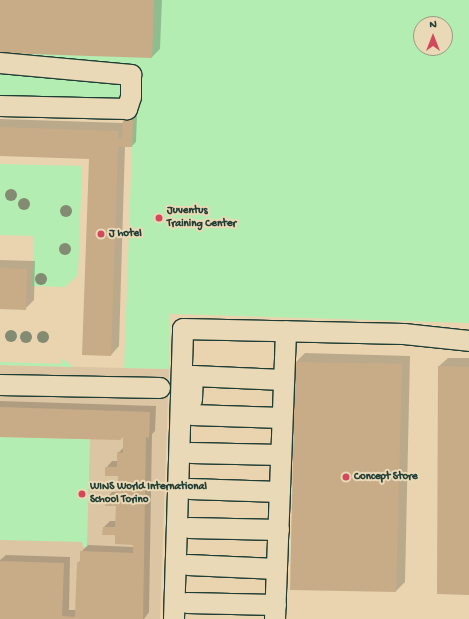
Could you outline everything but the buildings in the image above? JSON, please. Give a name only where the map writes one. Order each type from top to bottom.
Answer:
[{"type":"lane","points":[[0,62],[131,75],[131,97],[127,109],[0,106]]},
{"type":"lane","points":[[174,619],[183,329],[404,334],[469,341]]},
{"type":"lane","points":[[283,380],[193,376],[187,611],[276,612],[283,380],[286,331]]},
{"type":"lane","points":[[0,385],[160,388]]},
{"type":"lane","points":[[192,414],[282,418]]},
{"type":"lane","points":[[191,452],[281,455]]},
{"type":"lane","points":[[190,489],[280,492]]},
{"type":"lane","points":[[189,528],[279,530]]},
{"type":"lane","points":[[188,565],[277,569]]},
{"type":"shaded area","name":"WINS World International School Torino","points":[[0,365],[169,369],[160,619],[0,619]]},
{"type":"green space","points":[[0,0],[469,0],[469,323],[169,314],[169,369],[124,368],[133,119],[0,115]]},
{"type":"green space","points":[[0,164],[82,166],[78,275],[65,287],[32,286],[34,236],[0,235]]},
{"type":"green space","points":[[61,358],[74,367],[0,365],[0,362],[61,364]]},
{"type":"green space","points":[[0,437],[90,439],[87,547],[83,547],[82,542],[0,540]]},
{"type":"place","name":"Juventus Training Center","points":[[159,218]]},
{"type":"place","name":"J hotel","points":[[101,234]]},
{"type":"place","name":"Concept Store","points":[[346,477]]},
{"type":"place","name":"WINS World International School Torino","points":[[82,494]]}]
